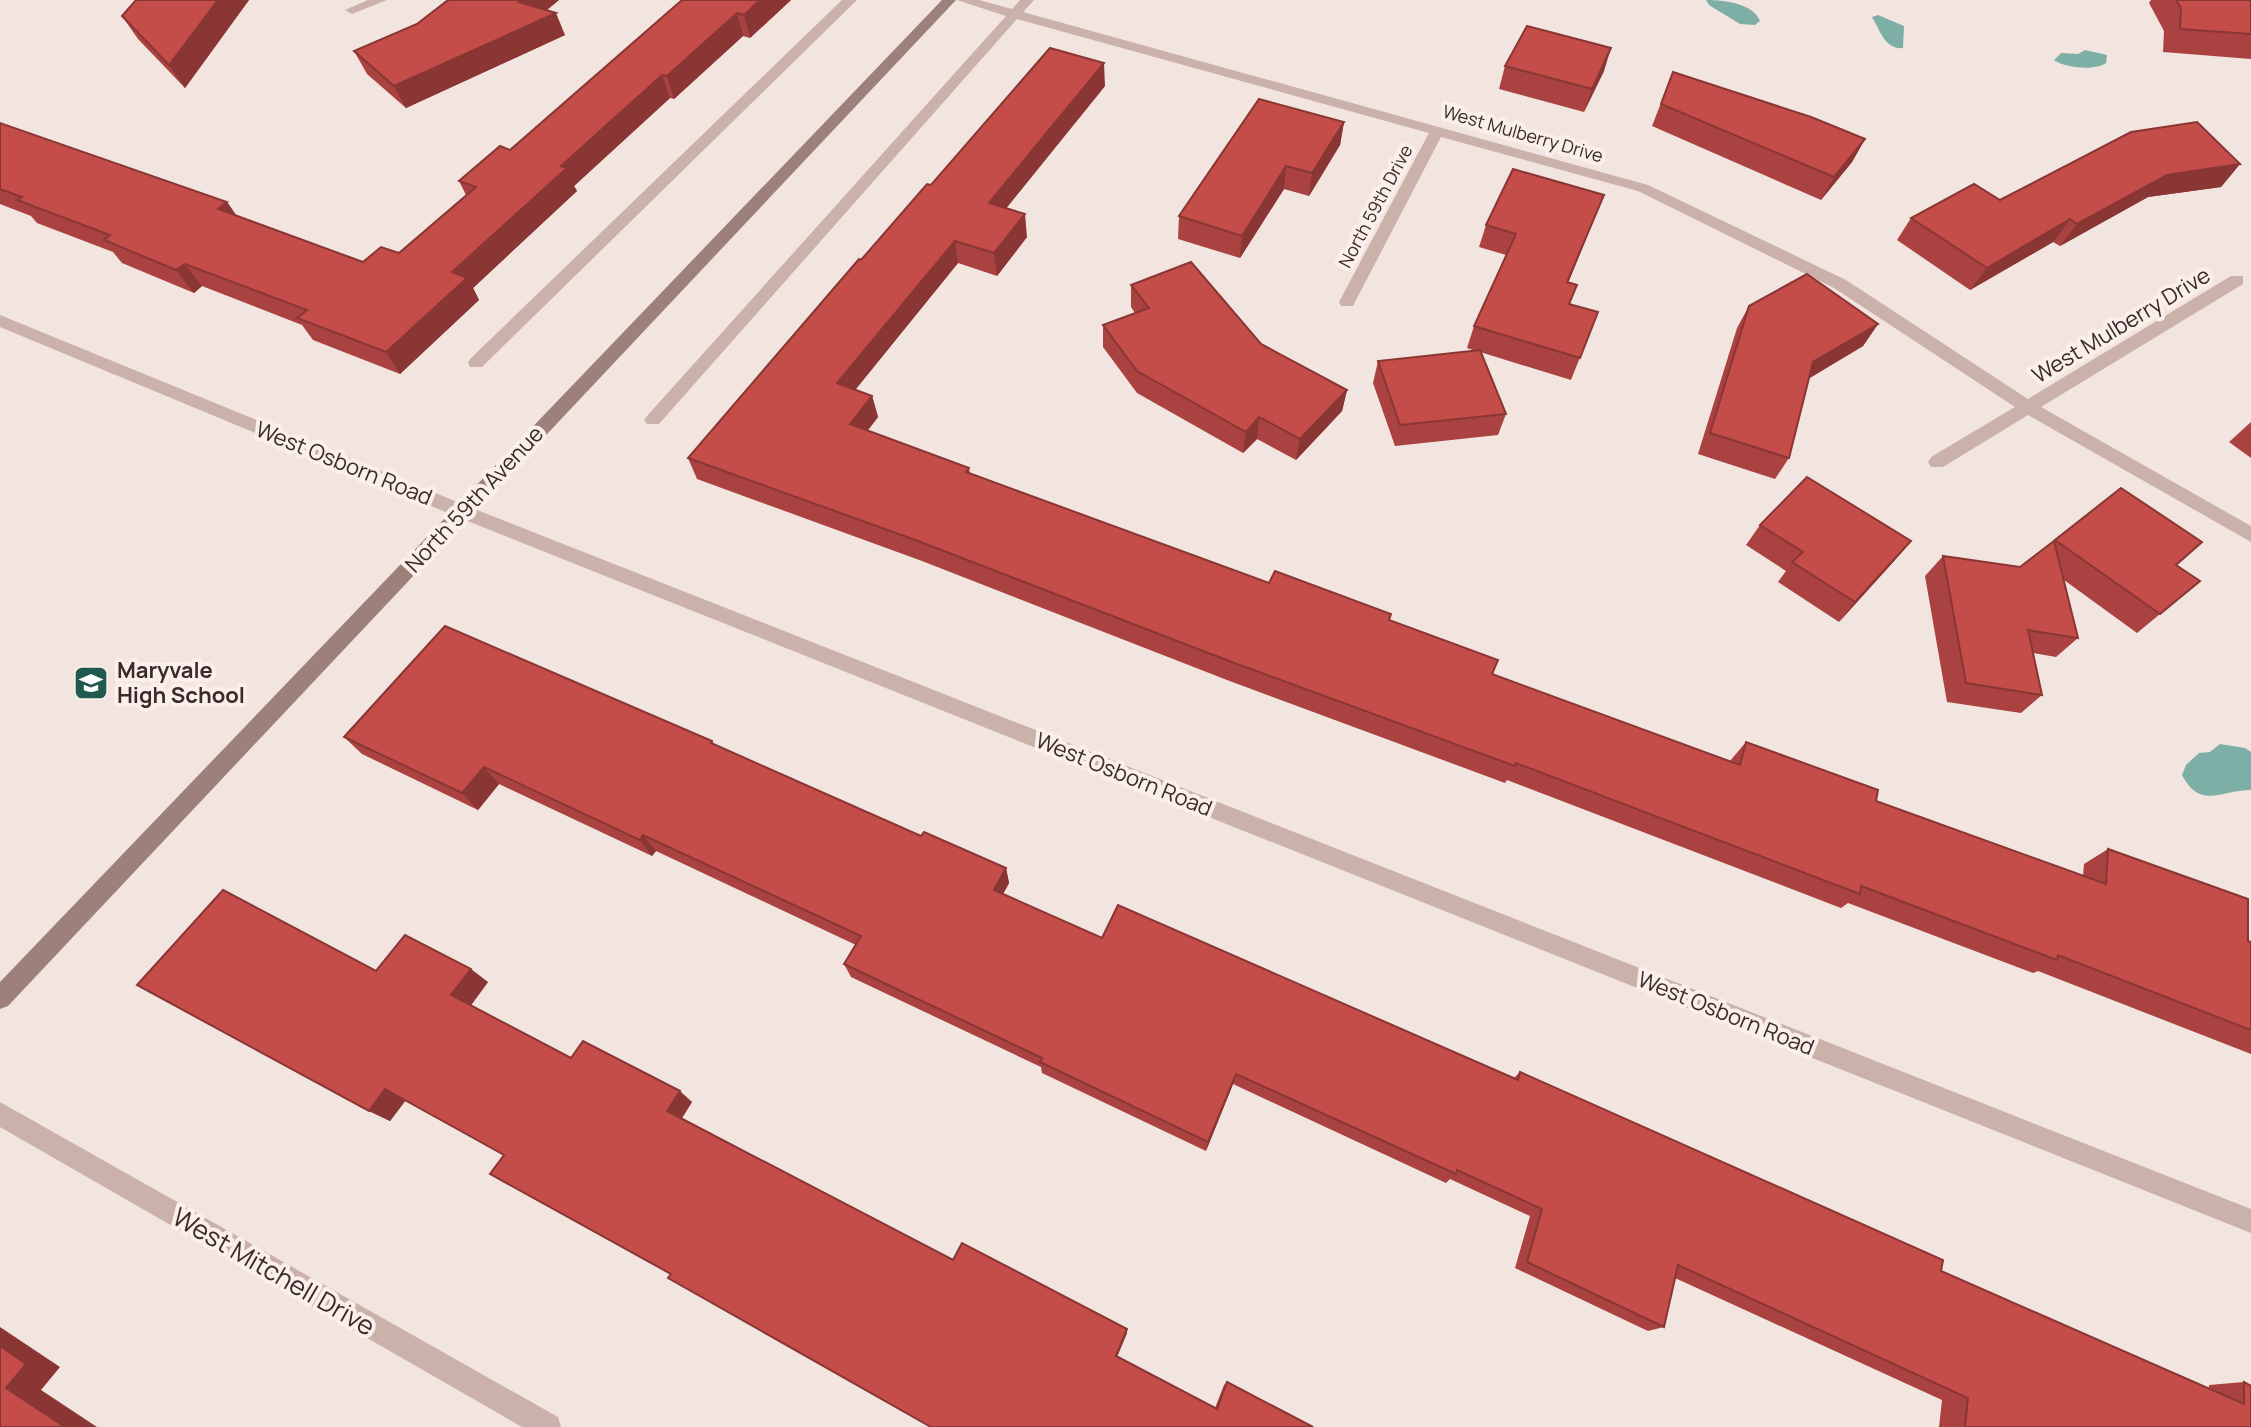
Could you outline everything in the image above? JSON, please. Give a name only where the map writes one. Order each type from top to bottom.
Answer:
[{"type":"main road","name":"North 59th Avenue","points":[[0,998],[949,0]]},
{"type":"street","points":[[352,10],[380,0]]},
{"type":"street","points":[[476,363],[850,0]]},
{"type":"street","name":"West Mulberry Drive","points":[[964,0],[1643,188],[1840,284],[2028,407],[2251,535]]},
{"type":"street","points":[[653,420],[1027,0]]},
{"type":"street","name":"North 59th Drive","points":[[1347,302],[1438,129]]},
{"type":"street","name":"West Mulberry Drive","points":[[1937,462],[2237,280]]},
{"type":"street","name":"West Osborn Road","points":[[0,321],[461,511],[2251,1221]]},
{"type":"street","name":"West Mitchell Drive","points":[[0,1114],[548,1427]]},
{"type":"water","points":[[1706,0],[1745,7],[1760,21],[1755,25],[1740,24]]},
{"type":"water","points":[[1878,15],[1904,26],[1903,48],[1887,42],[1872,17]]},
{"type":"water","points":[[2085,50],[2107,55],[2106,63],[2080,68],[2054,60],[2061,53],[2078,54]]},
{"type":"water","points":[[2220,744],[2251,752],[2251,790],[2212,796],[2196,792],[2189,786],[2182,775],[2186,765],[2199,753],[2210,752]]},
{"type":"building","points":[[136,0],[218,0],[169,65],[122,16]]},
{"type":"building","points":[[448,0],[521,0],[519,2],[556,13],[394,86],[354,51],[417,24]]},
{"type":"building","points":[[682,0],[760,0],[744,15],[737,13],[667,76],[662,75],[561,166],[567,168],[452,272],[467,278],[386,352],[297,318],[307,310],[185,264],[176,270],[104,240],[110,235],[17,200],[22,197],[0,189],[0,123],[227,202],[218,209],[363,262],[381,247],[399,253],[476,187],[459,181],[500,146],[510,150]]},
{"type":"building","points":[[2176,0],[2251,0],[2251,34],[2180,29],[2181,8]]},
{"type":"building","points":[[1527,26],[1611,48],[1592,89],[1505,66]]},
{"type":"building","points":[[1050,48],[1104,63],[989,203],[1025,214],[994,253],[955,241],[837,383],[872,396],[850,424],[969,468],[966,472],[1269,583],[1275,571],[1391,614],[1389,620],[1498,660],[1492,674],[1740,765],[1746,742],[1878,790],[1876,801],[2106,884],[2108,849],[2248,899],[2251,1030],[2058,955],[2057,960],[1861,886],[1860,894],[1516,763],[1515,766],[1229,661],[918,541],[688,458],[859,259],[927,184],[931,185]]},
{"type":"building","points":[[1673,72],[1811,117],[1865,139],[1834,177],[1661,104]]},
{"type":"building","points":[[1259,99],[1344,122],[1312,173],[1286,166],[1242,236],[1179,216]]},
{"type":"building","points":[[2197,122],[2240,164],[2167,175],[2077,224],[2070,219],[1987,268],[1911,218],[1974,184],[2000,200],[2131,132]]},
{"type":"building","points":[[1513,169],[1604,195],[1567,282],[1577,285],[1569,304],[1598,312],[1580,358],[1474,326],[1516,234],[1486,225]]},
{"type":"building","points":[[1191,262],[1261,344],[1347,390],[1300,439],[1259,417],[1246,432],[1137,371],[1103,325],[1149,308],[1131,285]]},
{"type":"building","points":[[1807,274],[1878,324],[1813,362],[1789,458],[1710,433],[1749,306]]},
{"type":"building","points":[[1480,350],[1506,414],[1400,425],[1378,361]]},
{"type":"building","points":[[1807,477],[1911,541],[1855,602],[1792,562],[1803,552],[1760,525]]},
{"type":"building","points":[[2121,488],[2202,542],[2176,565],[2200,581],[2160,614],[2055,540]]},
{"type":"building","points":[[2054,541],[2078,638],[2028,630],[2042,695],[1966,683],[1943,556],[2020,567]]},
{"type":"building","points":[[445,626],[712,741],[921,836],[924,832],[1006,868],[994,890],[1102,938],[1118,905],[1518,1080],[1520,1072],[1943,1260],[1941,1271],[2244,1404],[2244,1382],[2251,1386],[2251,1427],[1965,1427],[1968,1398],[1678,1265],[1664,1327],[1527,1262],[1542,1209],[1457,1170],[1456,1174],[1236,1074],[1208,1142],[1040,1062],[1042,1058],[844,964],[861,936],[643,835],[640,840],[484,767],[462,793],[344,737]]},
{"type":"building","points":[[223,890],[376,971],[405,935],[471,969],[451,995],[571,1058],[583,1041],[680,1091],[667,1111],[953,1260],[962,1243],[1127,1329],[1116,1356],[1217,1409],[1227,1382],[1313,1427],[931,1427],[668,1278],[671,1274],[490,1174],[504,1155],[385,1089],[369,1111],[137,985]]},
{"type":"building","points":[[0,1346],[26,1364],[6,1388],[65,1427],[0,1427]]},
{"type":"place","name":"Maryvale High School","points":[[91,683]]}]
